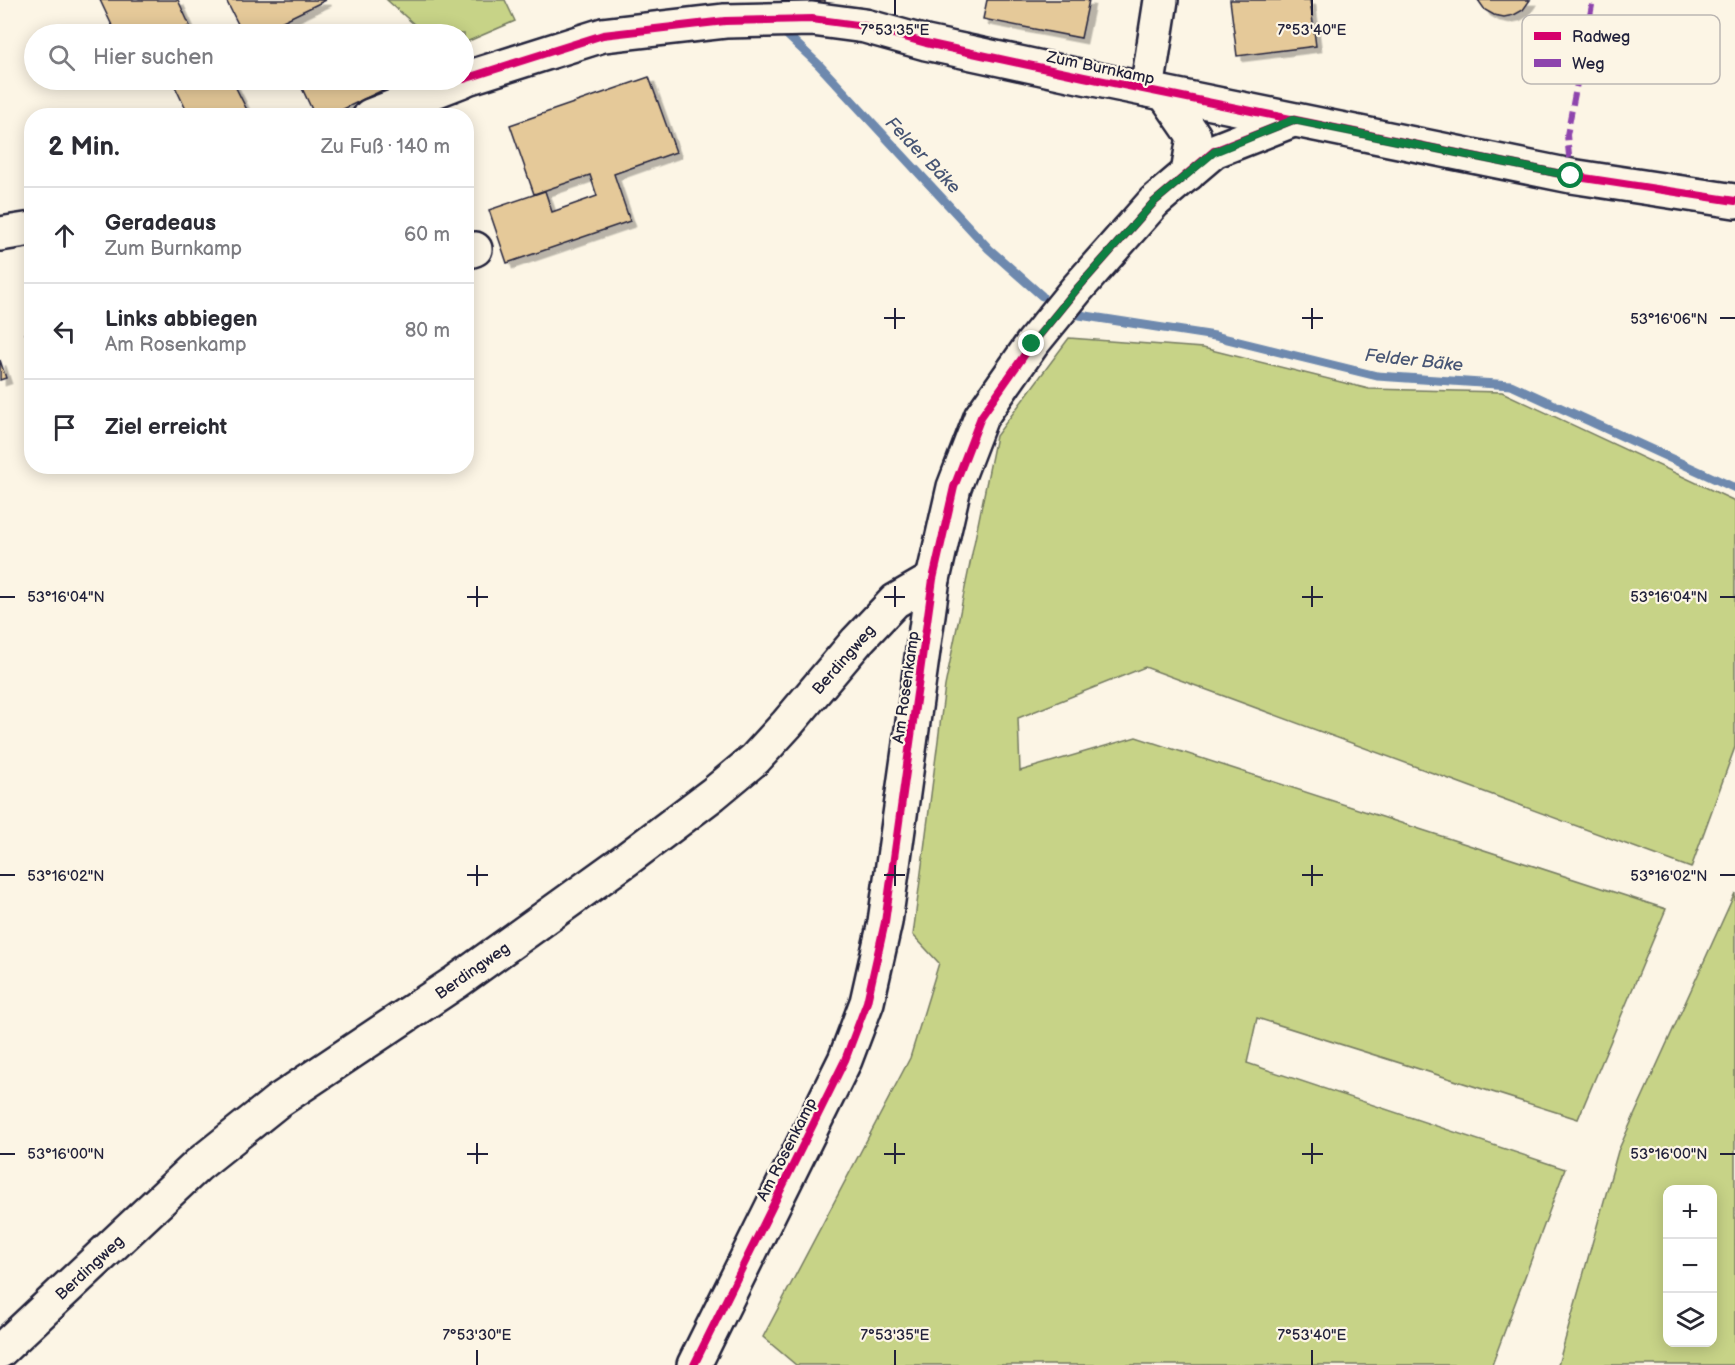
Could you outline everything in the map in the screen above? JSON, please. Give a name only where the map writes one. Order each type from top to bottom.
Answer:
[{"type":"street","points":[[1161,0],[1156,92],[1194,136],[1188,174]]},
{"type":"street","name":"Zum Burnkamp","points":[[474,76],[603,35],[725,21],[812,19],[865,13],[926,43],[1571,176],[1735,201]]},
{"type":"street","name":"Zum Burnkamp","points":[[390,108],[435,90]]},
{"type":"street","name":"Am Rosenkamp","points":[[694,1365],[845,1059],[867,1002],[885,922],[933,579],[954,487],[981,417],[1032,344],[1076,290],[1154,202],[1214,152],[1293,120]]},
{"type":"street","points":[[0,234],[24,230]]},
{"type":"street","name":"Berdingweg","points":[[0,1351],[198,1165],[278,1101],[456,982],[627,860],[755,759],[857,641],[895,601],[933,579]]},
{"type":"green space","points":[[387,0],[505,0],[515,21],[474,39],[474,24],[414,24]]},
{"type":"green space","points":[[1069,338],[1203,348],[1369,389],[1502,392],[1735,501],[1735,747],[1691,868],[1145,667],[1018,718],[1020,771],[1136,737],[1666,909],[1578,1119],[1257,1018],[1247,1063],[1565,1169],[1492,1365],[796,1365],[763,1337],[910,1058],[939,963],[913,935],[945,686],[996,436]]},
{"type":"green space","points":[[1735,893],[1735,1365],[1558,1365],[1618,1151]]},
{"type":"building","points":[[100,0],[178,0],[189,24],[111,24]]},
{"type":"building","points":[[226,0],[326,0],[277,24],[238,24]]},
{"type":"building","points":[[781,0],[825,0],[825,6]]},
{"type":"building","points":[[987,0],[1089,0],[1081,38],[983,19]]},
{"type":"building","points":[[1230,0],[1310,0],[1316,46],[1237,56]]},
{"type":"building","points":[[1478,0],[1530,0],[1523,10],[1504,17],[1485,10]]},
{"type":"building","points":[[649,77],[676,152],[614,174],[630,221],[507,263],[489,210],[545,191],[552,212],[597,196],[590,175],[534,194],[510,125]]},
{"type":"building","points":[[177,90],[237,90],[246,108],[185,108]]},
{"type":"building","points":[[303,90],[383,90],[346,108],[311,108]]},
{"type":"building","points":[[0,360],[6,378],[0,380]]},
{"type":"waterway","name":"Felder Bäke","points":[[784,32],[819,65],[989,249],[1042,296]]},
{"type":"waterway","name":"Felder Bäke","points":[[1073,314],[1215,336],[1377,376],[1511,385],[1735,488]]},
{"type":"marked path","points":[[1590,15],[1593,0]]},
{"type":"marked path","points":[[1571,176],[1567,135],[1577,84]]},
{"type":"cycle path","points":[[474,76],[603,35],[725,21],[812,19],[865,26],[926,43],[1084,77],[1571,176],[1735,201]]},
{"type":"cycle path","points":[[694,1365],[845,1060],[867,1002],[885,922],[933,579],[954,487],[981,417],[1032,344],[1076,290],[1154,202],[1214,151],[1293,120]]},
{"type":"route","points":[[1032,344],[1076,290],[1154,202],[1214,152],[1293,120],[1571,176]]}]
